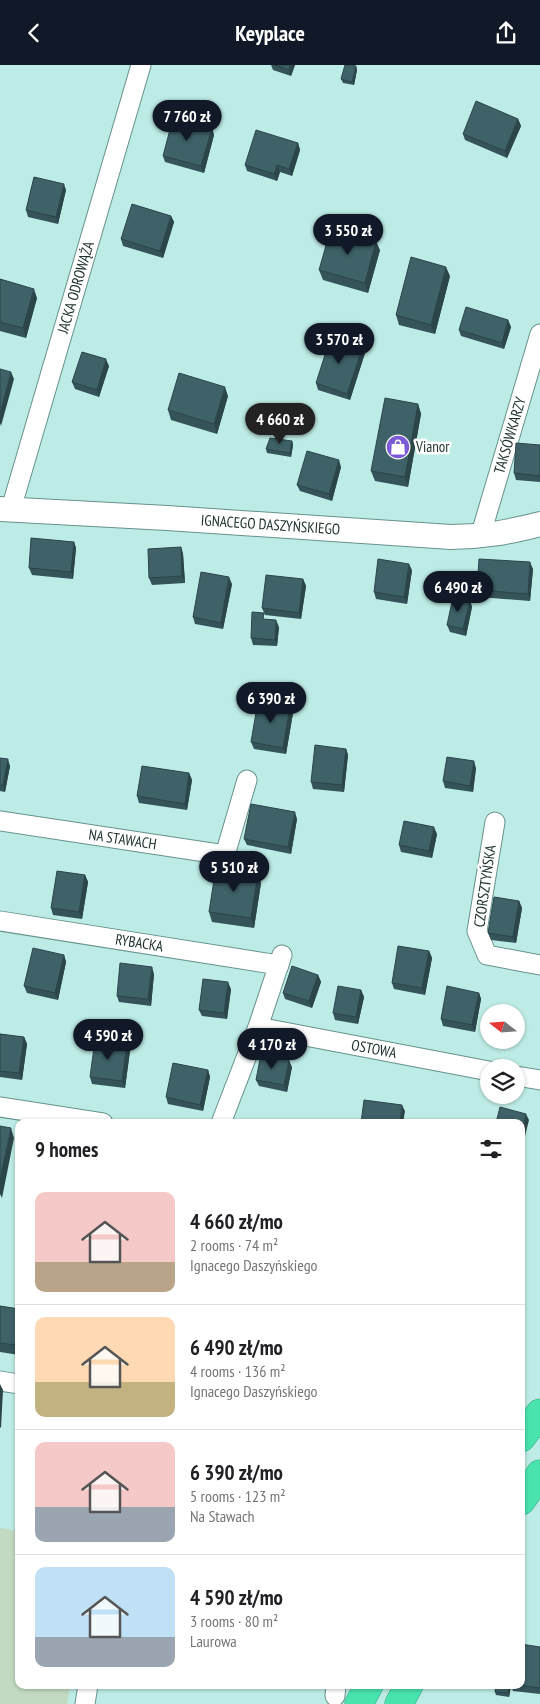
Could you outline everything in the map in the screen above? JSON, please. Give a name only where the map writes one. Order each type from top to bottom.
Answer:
[{"type":"highway","points":[[525,1433],[540,1413]]},
{"type":"highway","points":[[525,1495],[540,1474]]},
{"type":"highway","points":[[344,1695],[359,1689]]},
{"type":"highway","points":[[399,1704],[407,1689]]},
{"type":"street","name":"JACKA ODROWĄŻA","points":[[6,509],[141,65]]},
{"type":"street","name":"TAKSÓWKARZY","points":[[480,537],[540,334]]},
{"type":"street","name":"IGNACEGO DASZYŃSKIEGO","points":[[6,509],[451,537],[480,537],[540,524]]},
{"type":"street","name":"NA STAWACH","points":[[0,821],[225,855],[247,780]]},
{"type":"street","name":"CZORSZTYŃSKA","points":[[495,822],[477,931],[487,955],[540,965]]},
{"type":"street","name":"RYBACKA","points":[[0,921],[280,960],[258,1027]]},
{"type":"street","name":"OSTOWA","points":[[258,1027],[480,1069]]},
{"type":"street","points":[[223,1119],[258,1027]]},
{"type":"street","points":[[525,1078],[540,1080]]},
{"type":"street","points":[[0,1107],[77,1119]]},
{"type":"street","points":[[0,1381],[15,1383]]},
{"type":"street","points":[[85,1704],[87,1689]]},
{"type":"green space","points":[[0,1528],[15,1530],[15,1689],[69,1689],[67,1704],[0,1704]]},
{"type":"building","points":[[275,65],[290,65],[289,70]]},
{"type":"building","points":[[345,65],[356,66],[352,82],[341,79]]},
{"type":"building","points":[[476,101],[518,119],[505,151],[463,134]]},
{"type":"building","points":[[173,118],[212,128],[201,166],[163,156]]},
{"type":"building","points":[[256,130],[298,143],[289,169],[277,165],[274,174],[245,165]]},
{"type":"building","points":[[34,177],[64,184],[56,217],[26,210]]},
{"type":"building","points":[[132,204],[171,216],[160,251],[121,239]]},
{"type":"building","points":[[331,228],[376,241],[365,283],[319,270]]},
{"type":"building","points":[[411,257],[446,267],[431,325],[396,315]]},
{"type":"building","points":[[0,279],[34,289],[23,328],[0,322]]},
{"type":"building","points":[[466,307],[508,320],[502,343],[459,330]]},
{"type":"building","points":[[331,336],[363,346],[347,394],[316,383]]},
{"type":"building","points":[[82,352],[106,359],[97,390],[72,382]]},
{"type":"building","points":[[0,369],[11,372],[0,414]]},
{"type":"building","points":[[179,373],[225,387],[214,424],[168,410]]},
{"type":"building","name":"Vianor","points":[[385,398],[418,404],[405,477],[371,471]]},
{"type":"building","points":[[270,438],[292,441],[290,453],[266,449]]},
{"type":"building","points":[[516,443],[540,445],[540,476],[514,473]]},
{"type":"building","points":[[307,451],[339,460],[329,494],[297,485]]},
{"type":"building","points":[[31,538],[74,542],[71,572],[29,568]]},
{"type":"building","points":[[181,547],[182,576],[149,578],[148,549]]},
{"type":"building","points":[[378,559],[409,564],[404,597],[374,592]]},
{"type":"building","points":[[479,559],[530,562],[528,594],[477,590]]},
{"type":"building","points":[[201,572],[229,577],[221,623],[193,617]]},
{"type":"building","points":[[266,575],[303,579],[299,613],[262,608]]},
{"type":"building","points":[[453,597],[470,600],[463,629],[447,625]]},
{"type":"building","points":[[252,612],[264,613],[263,619],[276,620],[275,640],[251,638]]},
{"type":"building","points":[[258,701],[290,706],[283,748],[251,742]]},
{"type":"building","points":[[315,745],[346,749],[342,785],[311,782]]},
{"type":"building","points":[[447,757],[474,761],[470,786],[443,781]]},
{"type":"building","points":[[0,758],[8,759],[3,785],[0,785]]},
{"type":"building","points":[[142,766],[189,773],[185,804],[137,796]]},
{"type":"building","points":[[251,804],[295,812],[288,847],[244,839]]},
{"type":"building","points":[[404,821],[434,827],[429,851],[399,845]]},
{"type":"building","points":[[216,867],[258,873],[251,918],[209,912]]},
{"type":"building","points":[[57,871],[85,875],[79,912],[51,908]]},
{"type":"building","points":[[494,897],[519,901],[513,937],[488,933]]},
{"type":"building","points":[[398,946],[429,951],[422,988],[392,983]]},
{"type":"building","points":[[33,948],[64,955],[55,993],[24,986]]},
{"type":"building","points":[[120,963],[152,967],[148,999],[117,996]]},
{"type":"building","points":[[292,966],[318,975],[309,1001],[283,993]]},
{"type":"building","points":[[203,979],[228,982],[224,1013],[199,1010]]},
{"type":"building","points":[[338,986],[361,990],[356,1017],[333,1013]]},
{"type":"building","points":[[447,986],[479,993],[472,1025],[441,1019]]},
{"type":"building","points":[[0,1034],[24,1037],[19,1073],[0,1071]]},
{"type":"building","points":[[95,1040],[127,1044],[122,1081],[90,1077]]},
{"type":"building","points":[[261,1054],[289,1060],[284,1085],[256,1080]]},
{"type":"building","points":[[173,1063],[208,1070],[200,1105],[166,1097]]},
{"type":"building","points":[[364,1100],[402,1105],[400,1119],[362,1119]]},
{"type":"building","points":[[500,1107],[526,1114],[525,1119],[497,1119]]},
{"type":"building","points":[[0,1126],[11,1128],[0,1179]]},
{"type":"building","points":[[0,1306],[15,1308],[15,1345],[0,1343]]},
{"type":"building","points":[[525,1645],[540,1647],[540,1688],[525,1686]]},
{"type":"building","points":[[495,1689],[508,1689],[508,1693],[495,1692]]},
{"type":"place","name":"Vianor","points":[[398,447]]}]
